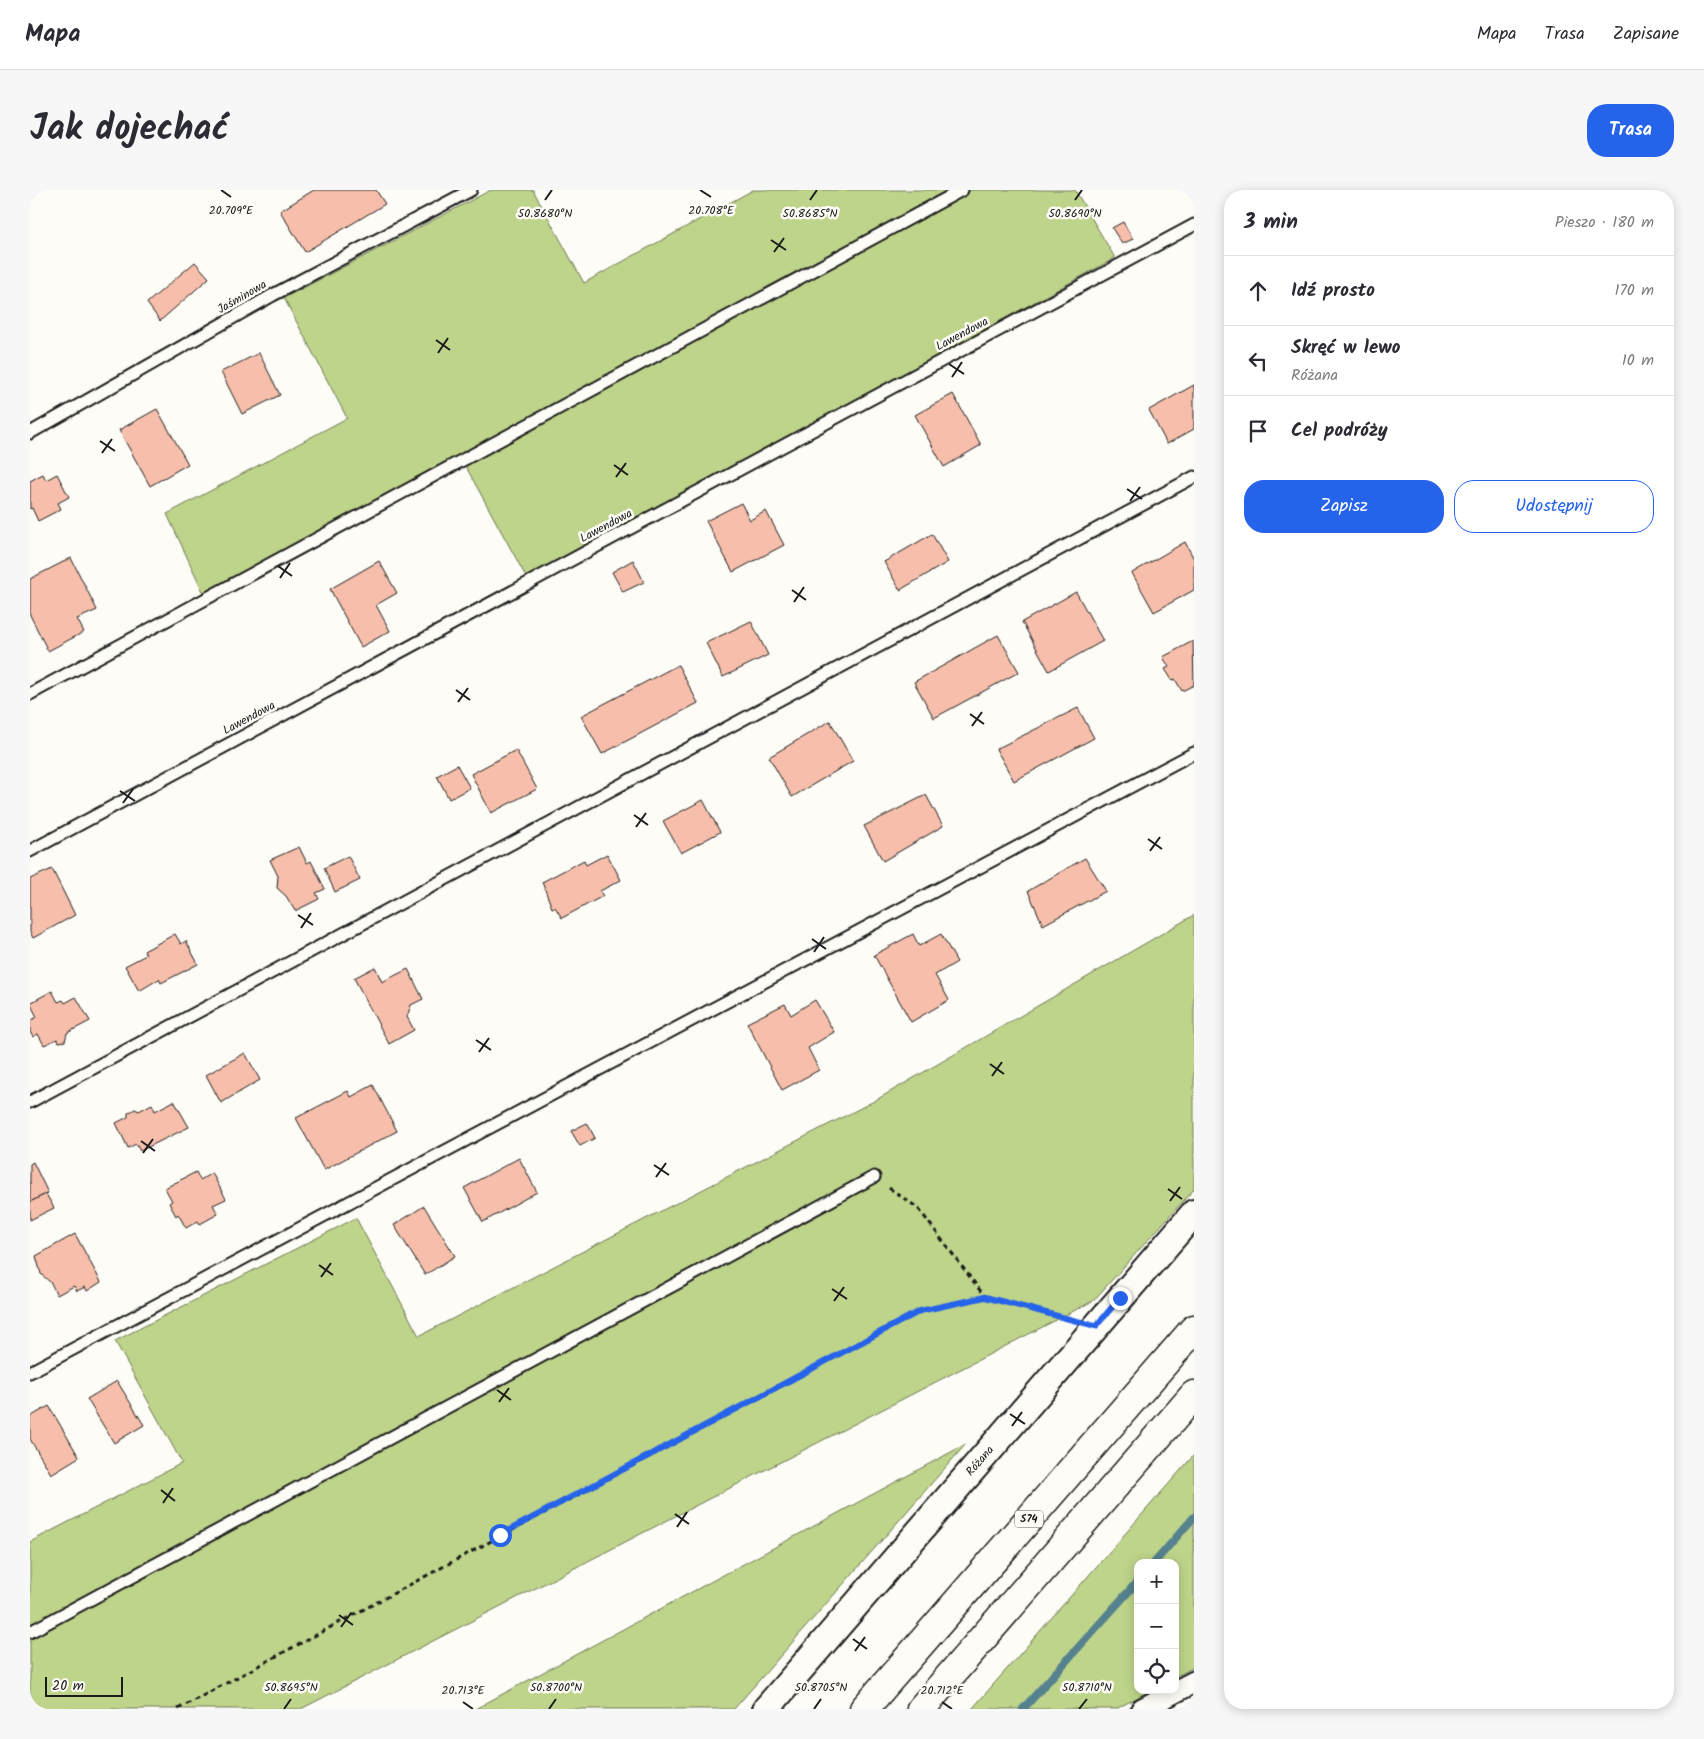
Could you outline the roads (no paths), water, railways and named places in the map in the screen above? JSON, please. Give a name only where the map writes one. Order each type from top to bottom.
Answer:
[{"type":"highway","name":"S74","points":[[864,1709],[1194,1329]]},
{"type":"highway","points":[[921,1709],[1194,1395]]},
{"type":"street","name":"Różana","points":[[766,1709],[1194,1213]]},
{"type":"street","points":[[1142,1709],[1194,1682]]},
{"type":"lane","name":"Jaśminowa","points":[[30,433],[273,295],[471,190]]},
{"type":"lane","points":[[30,694],[962,190]]},
{"type":"lane","name":"Lawendowa","points":[[30,851],[1194,225]]},
{"type":"lane","points":[[30,1102],[1194,477]]},
{"type":"lane","points":[[30,1372],[1194,753]]},
{"type":"lane","points":[[30,1632],[874,1177]]},
{"type":"waterway","points":[[1157,1559],[1194,1517]]},
{"type":"waterway","points":[[1023,1709],[1134,1585]]}]
